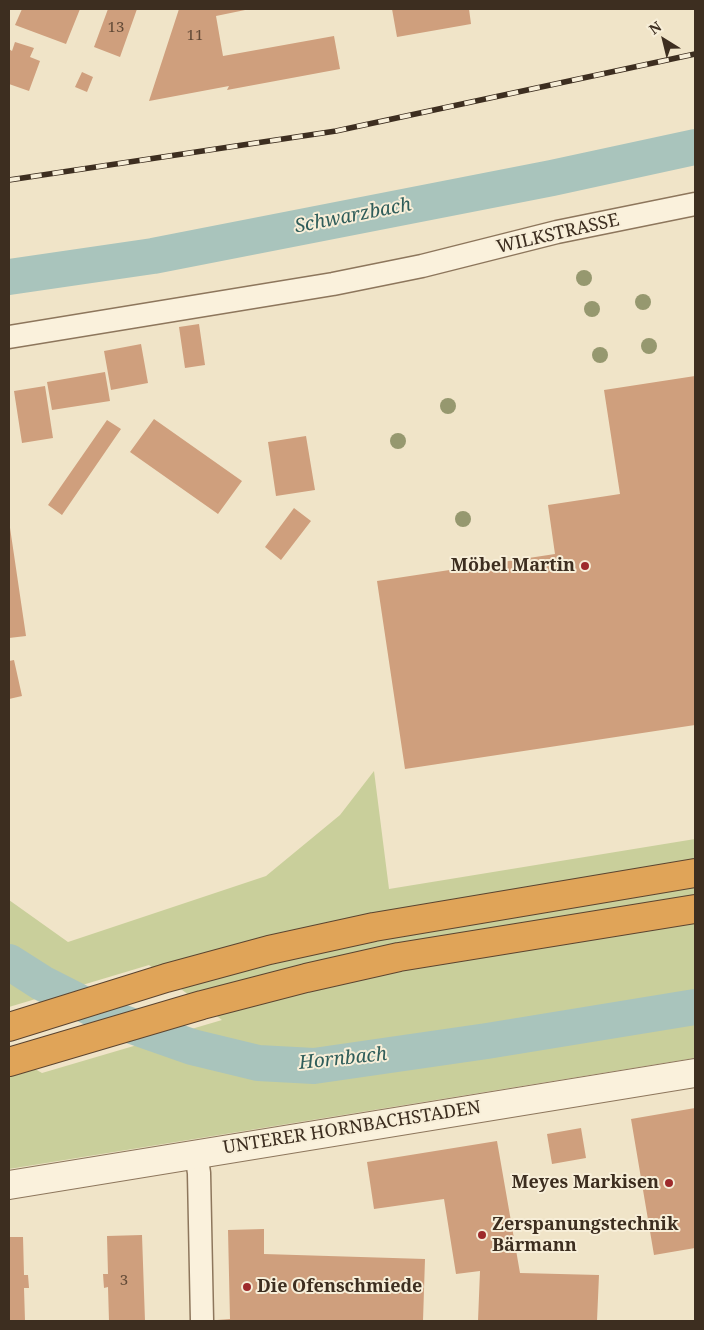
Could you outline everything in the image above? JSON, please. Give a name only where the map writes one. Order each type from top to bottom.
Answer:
[{"type":"highway","points":[[9,1027],[166,978],[269,950],[374,928],[695,873]]},
{"type":"highway","points":[[13,1061],[202,1005],[306,978],[399,957],[695,909]]},
{"type":"street","name":"WILKSTRASSE","points":[[9,337],[333,284],[422,266],[557,232],[695,204]]},
{"type":"street","name":"UNTERER HORNBACHSTADEN","points":[[9,1184],[695,1073]]},
{"type":"street","points":[[196,1153],[199,1173],[202,1321]]},
{"type":"green space","points":[[374,771],[389,889],[695,839],[695,1058],[9,1169],[9,1054],[42,1073],[222,1020],[149,965],[9,1007],[9,900],[68,942],[266,876],[340,815]]},
{"type":"building","points":[[22,9],[80,9],[66,44],[15,25]]},
{"type":"building","points":[[108,9],[137,9],[120,57],[94,47]]},
{"type":"building","points":[[179,9],[250,9],[216,16],[223,56],[334,36],[340,69],[227,90],[229,86],[149,101]]},
{"type":"building","points":[[392,9],[469,9],[471,24],[397,37]]},
{"type":"building","points":[[15,42],[34,48],[30,57],[40,61],[29,91],[9,84],[9,49],[12,51]]},
{"type":"building","points":[[82,72],[93,77],[87,92],[75,87]]},
{"type":"building","points":[[199,324],[205,365],[185,368],[179,327]]},
{"type":"building","points":[[141,344],[148,383],[111,390],[104,351]]},
{"type":"building","points":[[105,372],[110,401],[52,410],[47,382]]},
{"type":"building","name":"Möbel Martin","points":[[695,376],[695,725],[405,769],[377,581],[555,554],[548,505],[620,494],[604,390]]},
{"type":"building","points":[[45,386],[53,438],[22,443],[14,391]]},
{"type":"building","points":[[154,419],[242,481],[218,514],[130,452]]},
{"type":"building","points":[[107,420],[121,429],[62,515],[48,505]]},
{"type":"building","points":[[306,436],[315,490],[276,496],[268,442]]},
{"type":"building","points":[[294,508],[311,521],[281,560],[265,547]]},
{"type":"building","points":[[9,521],[26,636],[9,638]]},
{"type":"building","points":[[14,660],[22,696],[9,699],[9,661]]},
{"type":"building","name":"Meyes Markisen","points":[[695,1108],[695,1248],[654,1255],[631,1119]]},
{"type":"building","points":[[581,1128],[586,1158],[552,1164],[547,1134]]},
{"type":"building","points":[[497,1141],[520,1273],[599,1275],[597,1321],[478,1321],[480,1271],[456,1274],[444,1199],[374,1209],[367,1162]]},
{"type":"building","points":[[264,1229],[264,1254],[425,1259],[423,1321],[217,1321],[230,1319],[228,1230]]},
{"type":"building","points":[[142,1235],[145,1321],[109,1321],[108,1287],[104,1288],[103,1274],[108,1274],[107,1236]]},
{"type":"building","points":[[9,1237],[23,1237],[24,1275],[28,1275],[29,1288],[24,1288],[25,1321],[9,1321]]},
{"type":"waterway","name":"Schwarzbach","points":[[9,277],[153,256],[552,178],[695,147]]},
{"type":"waterway","name":"Hornbach","points":[[9,962],[42,983],[115,1020],[192,1047],[258,1063],[314,1066],[487,1041],[695,1007]]},
{"type":"railway","points":[[9,180],[336,131],[695,54]]},
{"type":"place","name":"Möbel Martin","points":[[585,566]]},
{"type":"place","name":"Meyes Markisen","points":[[669,1183]]},
{"type":"place","name":"Zerspanungstechnik Bärmann","points":[[482,1235]]},
{"type":"place","name":"Die Ofenschmiede","points":[[247,1287]]}]
